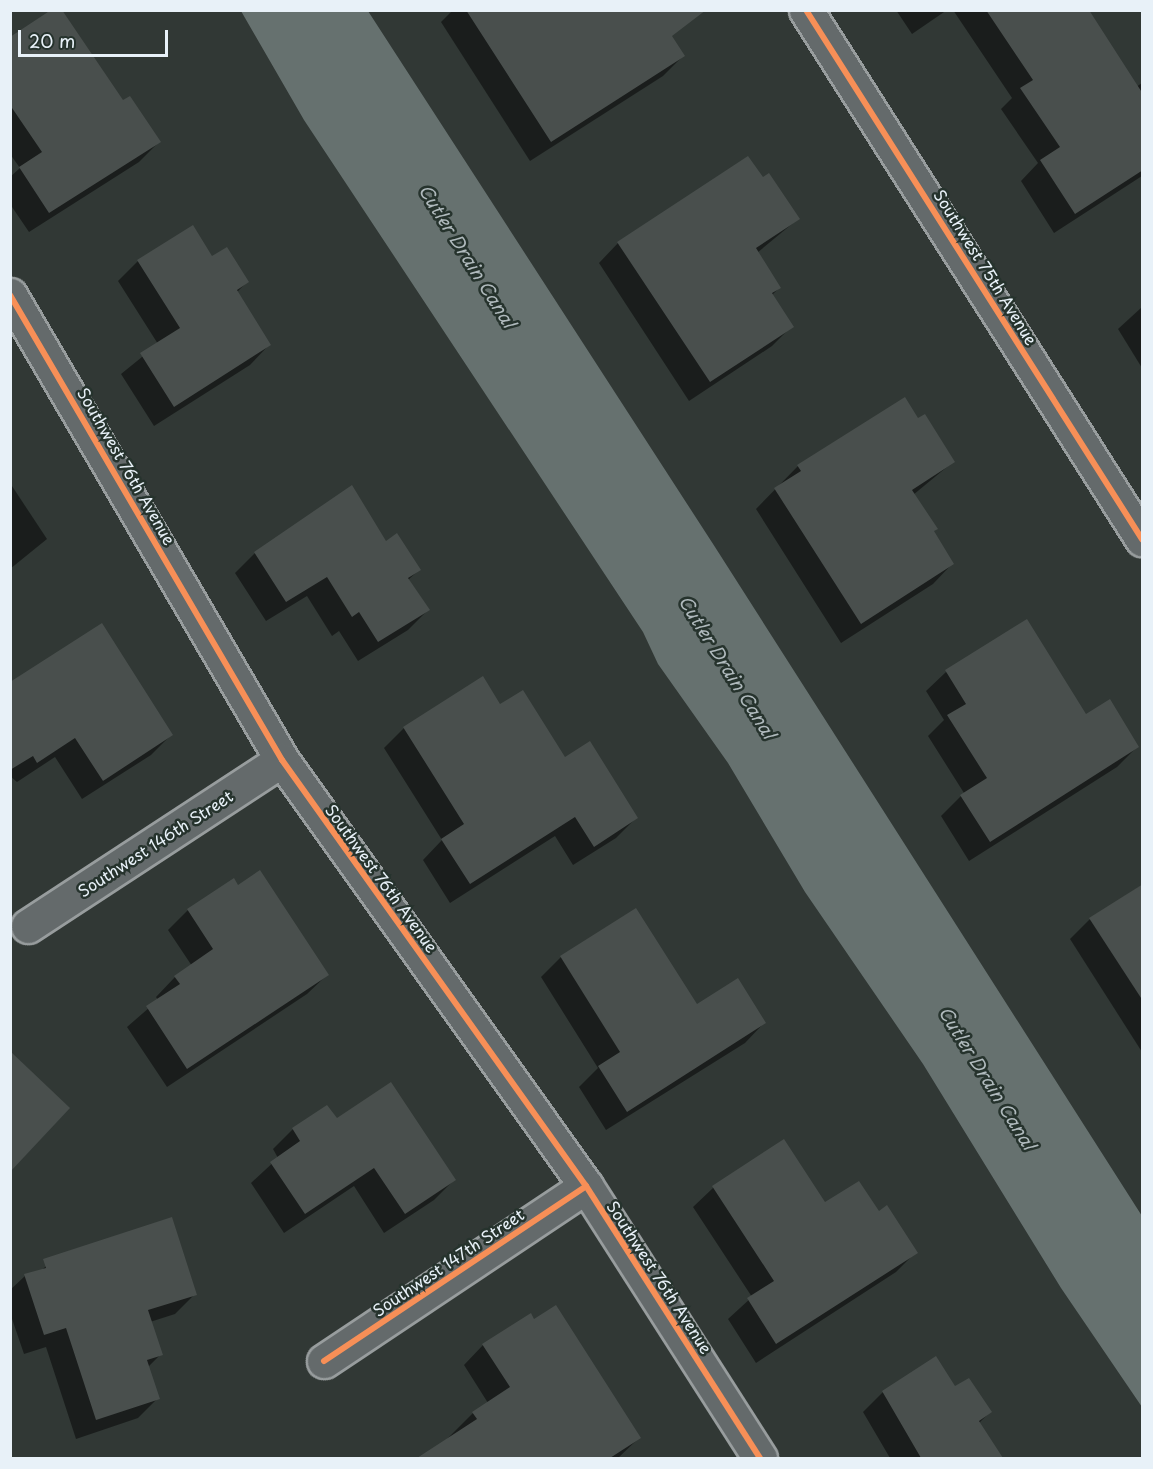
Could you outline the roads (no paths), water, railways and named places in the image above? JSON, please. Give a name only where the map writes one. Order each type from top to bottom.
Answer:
[{"type":"street","name":"Southwest 75th Avenue","points":[[806,10],[1143,539]]},
{"type":"street","name":"Southwest 76th Avenue","points":[[14,308],[282,760],[586,1186],[760,1458]]},
{"type":"street","name":"Southwest 146th Street","points":[[28,926],[282,760]]},
{"type":"street","name":"Southwest 147th Street","points":[[324,1361],[586,1186]]},
{"type":"water","name":"Cutler Drain Canal","points":[[241,11],[368,11],[715,547],[1142,1216],[1142,1407],[1061,1288],[923,1064],[805,892],[728,763],[658,664],[643,632],[304,120]]}]
